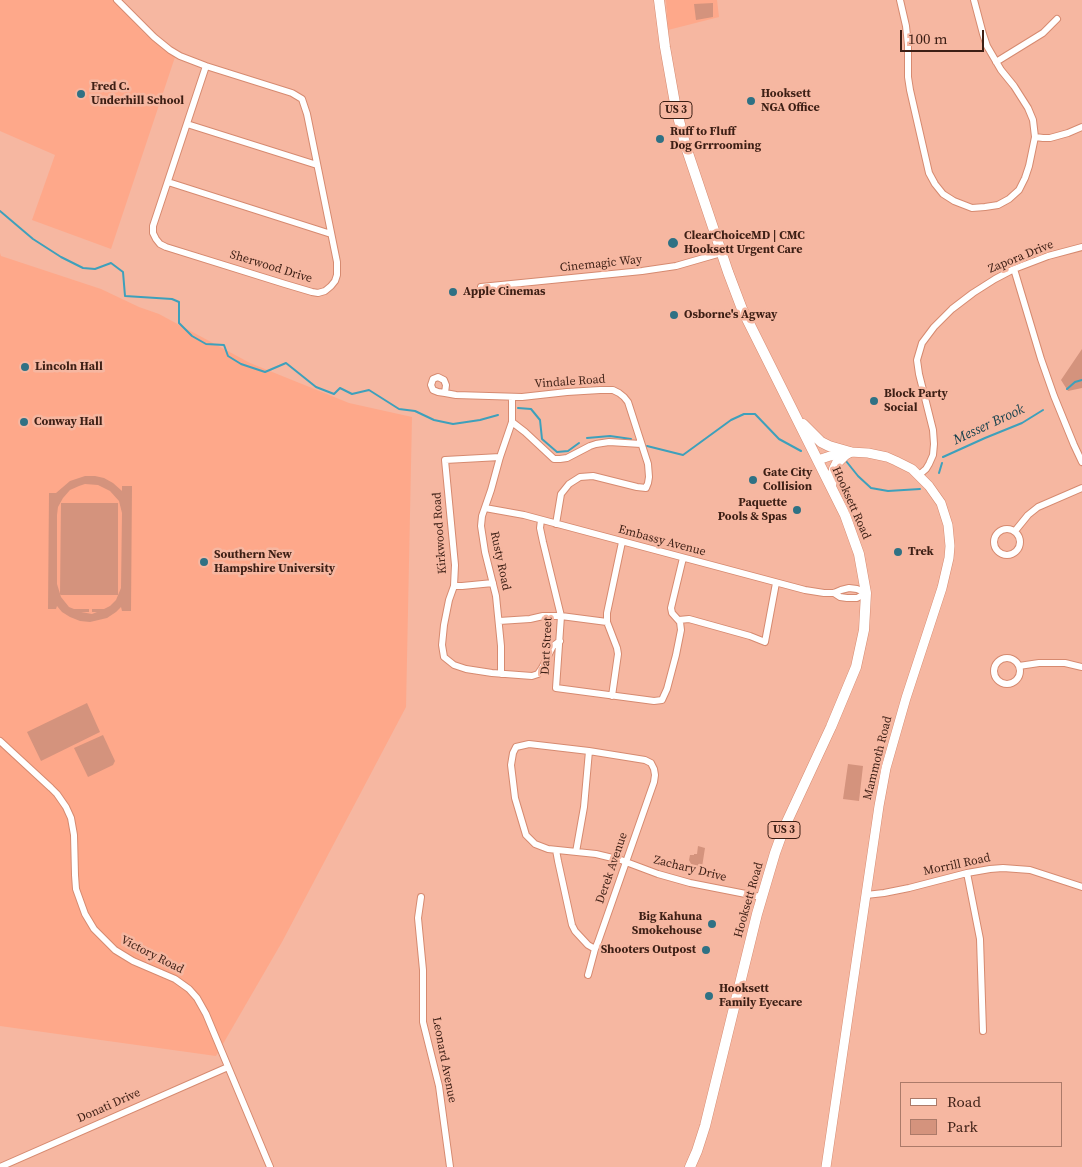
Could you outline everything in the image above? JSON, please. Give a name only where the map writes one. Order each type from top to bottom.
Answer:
[{"type":"main road","name":"Hooksett Road","points":[[659,0],[676,109],[686,147],[722,253],[742,309],[831,486],[856,543],[866,593],[862,646],[856,667],[831,727],[784,828],[761,897],[704,1126],[697,1152],[690,1167]]},
{"type":"main road","points":[[797,419],[821,442],[850,452]]},
{"type":"main road","points":[[831,486],[837,463],[844,455],[850,452]]},
{"type":"main road","name":"Mammoth Road","points":[[818,460],[850,452],[868,453],[887,457],[904,465],[919,475],[936,495],[945,514],[950,535],[949,558],[942,588],[906,698],[886,768],[877,814],[826,1167]]},
{"type":"street","name":"Sherwood Drive","points":[[117,0],[140,24],[170,50],[180,56],[292,93],[302,99],[307,114],[338,268],[338,275],[331,286],[325,290],[312,292],[276,282],[166,247],[156,239],[153,233],[153,226],[206,66]]},
{"type":"street","points":[[900,0],[906,26],[910,90],[929,172],[934,184],[943,194],[954,202],[972,208],[998,204],[1009,199],[1019,190],[1029,166],[1035,137],[1033,120],[1028,108],[987,46],[974,0]]},
{"type":"street","points":[[996,62],[1043,33],[1057,19]]},
{"type":"street","points":[[187,124],[317,166]]},
{"type":"street","points":[[1035,137],[1050,138],[1068,133],[1082,126]]},
{"type":"street","points":[[168,182],[331,234]]},
{"type":"street","name":"Zapora Drive","points":[[919,475],[929,464],[934,444],[933,430],[917,360],[922,343],[934,327],[952,309],[994,279],[1048,256],[1082,247]]},
{"type":"street","name":"Cinemagic Way","points":[[481,287],[642,271],[682,265],[722,253]]},
{"type":"street","points":[[1014,269],[1047,378],[1082,462]]},
{"type":"street","name":"Vindale Road","points":[[445,393],[522,398],[567,392],[613,390],[624,397],[628,402],[648,464],[649,477],[646,488],[593,476],[580,477],[569,484],[561,494],[556,524]]},
{"type":"street","name":"Rusty Road","points":[[501,674],[501,646],[496,596],[485,552],[482,516],[512,422],[512,397]]},
{"type":"street","points":[[512,422],[554,458],[567,458],[596,444],[609,442],[641,444]]},
{"type":"street","name":"Kirkwood Road","points":[[500,457],[446,460],[455,565],[454,586],[449,600],[442,644],[444,657],[454,665],[466,669],[501,674]]},
{"type":"street","points":[[1014,531],[1038,507],[1082,488]]},
{"type":"street","name":"Embassy Avenue","points":[[485,508],[541,520],[810,591],[834,593],[849,588],[866,593]]},
{"type":"street","name":"Dart Street","points":[[541,520],[540,528],[561,616],[556,688],[612,696]]},
{"type":"street","points":[[1005,529],[1014,531],[1020,540],[1017,550],[1008,554],[998,551],[994,542],[996,535],[1005,529]]},
{"type":"street","points":[[622,542],[607,614],[607,622],[618,654],[612,696],[654,701],[662,700],[667,689],[679,642],[681,627],[679,620],[672,614],[670,608],[683,558]]},
{"type":"street","points":[[454,586],[494,583]]},
{"type":"street","points":[[679,620],[689,619],[765,642],[776,583]]},
{"type":"street","points":[[499,621],[561,616],[607,622]]},
{"type":"street","points":[[501,674],[532,676],[538,674],[553,646],[560,641]]},
{"type":"street","points":[[1011,659],[1016,661],[1019,666],[1019,677],[1013,683],[1002,683],[996,677],[994,669],[1000,660],[1011,659]]},
{"type":"street","points":[[1019,666],[1039,663],[1082,666]]},
{"type":"street","name":"Victory Road","points":[[0,741],[51,788],[66,807],[71,818],[74,835],[76,889],[89,922],[115,950],[134,961],[175,979],[189,989],[197,998],[206,1014],[270,1167]]},
{"type":"street","name":"Zachary Drive","points":[[589,751],[529,744],[516,747],[512,753],[515,798],[526,835],[530,840],[541,847],[596,854],[626,862],[658,874],[761,897]]},
{"type":"street","points":[[576,852],[584,807],[589,751]]},
{"type":"street","name":"Derek Avenue","points":[[588,975],[595,949],[655,775],[651,763],[645,760],[589,751]]},
{"type":"street","points":[[556,850],[572,925],[588,945],[595,949]]},
{"type":"street","name":"Morrill Road","points":[[866,895],[909,888],[967,873],[990,869],[1016,868],[1032,871],[1082,887]]},
{"type":"street","points":[[967,873],[980,939],[983,1031]]},
{"type":"street","name":"Leonard Avenue","points":[[421,897],[418,918],[423,970],[423,1022],[439,1086],[450,1167]]},
{"type":"street","name":"Donati Drive","points":[[0,1167],[228,1067]]},
{"type":"shaded area","name":"Fred C. Underhill School","points":[[0,0],[113,0],[145,34],[175,57],[111,249],[32,220],[55,155],[0,131]]},
{"type":"shaded area","points":[[666,0],[717,0],[719,17],[668,30]]},
{"type":"shaded area","name":"Southern New Hampshire University","points":[[0,253],[1,256],[101,289],[159,314],[250,363],[349,403],[412,417],[406,707],[282,942],[216,1056],[0,1026]]},
{"type":"green space","points":[[713,3],[713,17],[696,20],[694,4]]},
{"type":"green space","points":[[1082,349],[1082,388],[1068,391],[1061,380]]},
{"type":"green space","points":[[85,476],[95,476],[113,483],[122,491],[122,486],[132,486],[131,611],[122,611],[121,607],[107,618],[90,622],[70,617],[57,606],[56,609],[48,609],[49,493],[56,493],[70,481]],"holes":[[[85,484],[98,485],[110,491],[119,501],[122,513],[121,588],[116,600],[110,606],[104,609],[92,609],[92,612],[97,612],[92,614],[81,612],[89,612],[89,609],[69,607],[61,597],[57,584],[57,515],[58,507],[70,490]]]},
{"type":"green space","points":[[61,503],[118,503],[118,595],[60,595]]},
{"type":"green space","points":[[87,703],[100,732],[41,761],[27,732]]},
{"type":"green space","points":[[103,735],[115,761],[113,765],[88,777],[74,748]]},
{"type":"green space","points":[[848,764],[863,766],[859,801],[843,799]]},
{"type":"green space","points":[[698,846],[705,848],[702,867],[693,868],[689,860],[690,855],[697,854]]},
{"type":"waterway","name":"Messer Brook","points":[[0,211],[33,239],[61,257],[83,268],[95,269],[111,263],[123,272],[125,296],[172,299],[179,302],[179,323],[192,336],[206,344],[224,345],[228,356],[241,364],[265,372],[286,363],[316,387],[334,394],[340,388],[352,394],[369,390],[399,409],[415,411],[434,420],[453,424],[498,415]]},
{"type":"waterway","name":"Messer Brook","points":[[1067,389],[1075,382],[1082,380]]},
{"type":"waterway","name":"Messer Brook","points":[[518,408],[531,409],[540,420],[542,439],[557,452],[568,451],[579,443]]},
{"type":"waterway","name":"Messer Brook","points":[[943,457],[1022,423],[1043,410]]},
{"type":"waterway","name":"Messer Brook","points":[[647,446],[683,455],[731,420],[744,414],[755,414],[779,439],[801,451]]},
{"type":"waterway","name":"Messer Brook","points":[[587,438],[610,436],[631,439]]},
{"type":"waterway","name":"Messer Brook","points":[[846,461],[871,488],[888,491],[920,489]]},
{"type":"waterway","name":"Messer Brook","points":[[939,473],[942,463]]},
{"type":"place","name":"Fred C. Underhill School","points":[[81,94]]},
{"type":"place","name":"Hooksett NGA Office","points":[[751,101]]},
{"type":"place","name":"Ruff to Fluff Dog Grrrooming","points":[[660,139]]},
{"type":"place","name":"ClearChoiceMD | CMC Hooksett Urgent Care","points":[[673,243]]},
{"type":"place","name":"Apple Cinemas","points":[[453,292]]},
{"type":"place","name":"Osborne's Agway","points":[[674,315]]},
{"type":"place","name":"Lincoln Hall","points":[[25,367]]},
{"type":"place","name":"Block Party Social","points":[[874,401]]},
{"type":"place","name":"Conway Hall","points":[[24,422]]},
{"type":"place","name":"Gate City Collision","points":[[753,480]]},
{"type":"place","name":"Paquette Pools & Spas","points":[[797,510]]},
{"type":"place","name":"Trek","points":[[898,552]]},
{"type":"place","name":"Southern New Hampshire University","points":[[204,562]]},
{"type":"place","name":"Big Kahuna Smokehouse","points":[[712,924]]},
{"type":"place","name":"Shooters Outpost","points":[[706,950]]},
{"type":"place","name":"Hooksett Family Eyecare","points":[[709,996]]}]
